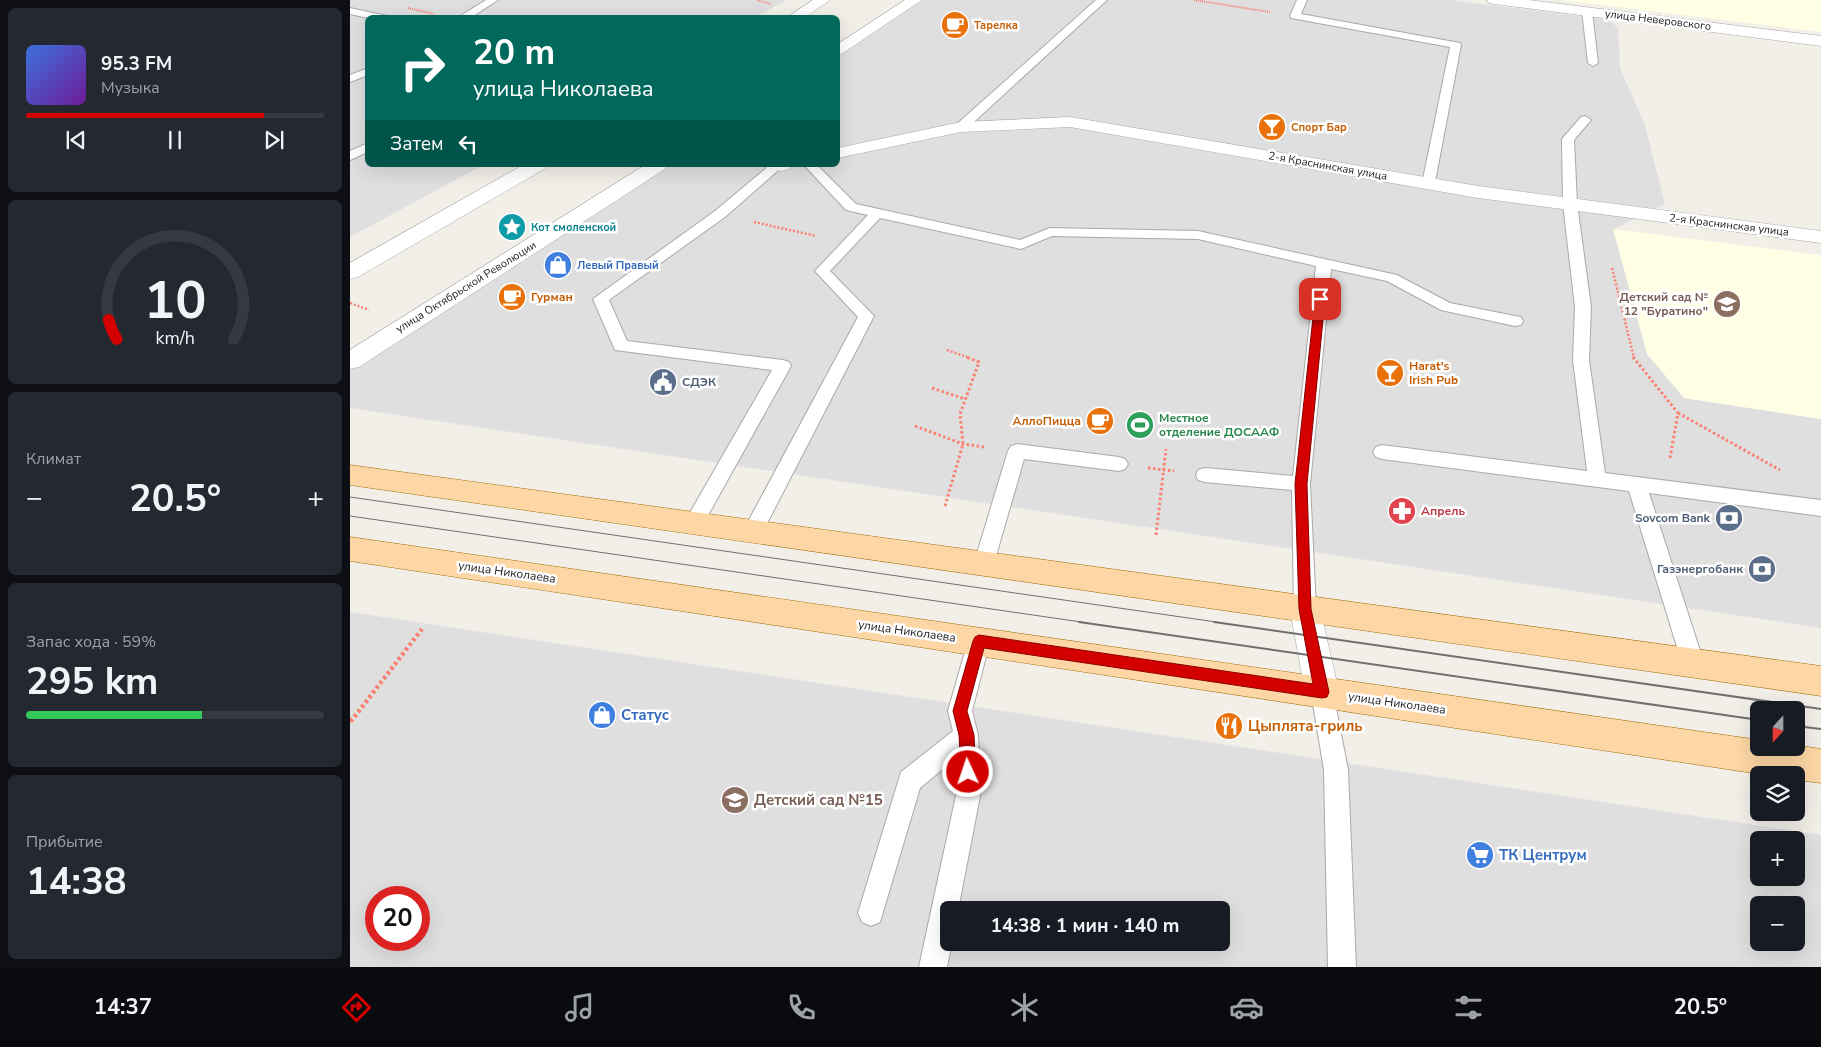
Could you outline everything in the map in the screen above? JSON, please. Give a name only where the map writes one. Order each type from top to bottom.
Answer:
[{"type":"main road","points":[[350,475],[1821,681]]},
{"type":"main road","name":"улица Николаева","points":[[350,549],[1821,766]]},
{"type":"street","points":[[798,15],[823,0]]},
{"type":"street","points":[[840,49],[915,0]]},
{"type":"street","name":"улица Неверовского","points":[[1494,0],[1821,41]]},
{"type":"street","name":"2-я Краснинская улица","points":[[840,154],[961,126],[1070,122],[1430,184],[1821,237]]},
{"type":"street","points":[[350,272],[533,167]]},
{"type":"street","name":"улица Октябрьской Революции","points":[[350,361],[655,167]]},
{"type":"street","points":[[1305,609],[1322,692]]},
{"type":"lane","points":[[467,15],[493,0]]},
{"type":"lane","points":[[961,126],[1102,0]]},
{"type":"lane","points":[[1302,0],[1295,16],[1456,45],[1430,184]]},
{"type":"lane","points":[[350,11],[369,15]]},
{"type":"lane","points":[[1587,12],[1593,63]]},
{"type":"lane","points":[[350,78],[365,72]]},
{"type":"lane","points":[[1585,120],[1568,139],[1570,204],[1583,307],[1581,360],[1597,480]]},
{"type":"lane","points":[[350,156],[365,148]]},
{"type":"lane","points":[[694,523],[783,366],[621,346],[601,299],[720,214],[776,167]]},
{"type":"lane","points":[[812,167],[851,208],[1022,245],[1050,232],[1198,235],[1392,278],[1446,307],[1515,321]]},
{"type":"lane","points":[[753,531],[866,316],[822,271],[877,213]]},
{"type":"lane","points":[[1305,609],[1301,484],[1324,262]]},
{"type":"lane","points":[[984,564],[1017,451],[1118,464]]},
{"type":"lane","points":[[1382,452],[1821,508]]},
{"type":"lane","points":[[1205,475],[1301,484]]},
{"type":"lane","points":[[1637,485],[1693,663]]},
{"type":"lane","points":[[933,967],[969,791],[966,735],[960,711],[979,641]]},
{"type":"lane","points":[[1322,692],[1336,770],[1342,967]]},
{"type":"lane","points":[[871,913],[910,781],[966,735]]},
{"type":"path","points":[[1194,0],[1295,16]]},
{"type":"path","points":[[1597,208],[1634,360],[1678,412],[1787,474]]},
{"type":"path","points":[[720,214],[848,244]]},
{"type":"path","points":[[945,506],[962,444],[960,414],[978,362],[948,350]]},
{"type":"path","points":[[932,388],[965,399]]},
{"type":"path","points":[[1665,489],[1678,412]]},
{"type":"path","points":[[915,426],[962,444],[1017,451]]},
{"type":"path","points":[[1156,535],[1166,449]]},
{"type":"path","points":[[1118,464],[1205,475]]},
{"type":"path","points":[[350,720],[352,720],[422,629]]},
{"type":"shaded area","points":[[350,0],[786,0],[759,15],[365,15],[365,167],[479,167],[350,237]]},
{"type":"shaded area","points":[[921,0],[1450,0],[1609,20],[1618,28],[1620,68],[1645,125],[1665,204],[1614,229],[1684,398],[1821,419],[1821,628],[350,408],[350,367],[661,167],[840,167],[840,53]]},
{"type":"shaded area","points":[[1560,0],[1821,0],[1821,32]]},
{"type":"shaded area","name":"Детский сад № 12 \"Буратино\"","points":[[1613,229],[1821,255],[1821,419],[1684,398],[1647,354]]},
{"type":"shaded area","points":[[350,612],[1795,831],[1750,831],[1750,886],[1805,886],[1805,833],[1821,835],[1821,967],[350,967]]},
{"type":"tram line","points":[[350,497],[1223,623]]},
{"type":"tram line","points":[[350,516],[1088,623]]},
{"type":"tram line","points":[[1079,622],[1750,719]]},
{"type":"tram line","points":[[1214,622],[1821,709]]},
{"type":"tram line","points":[[1805,727],[1821,729]]},
{"type":"place","name":"Тарелка","points":[[955,25]]},
{"type":"place","name":"Спорт Бар","points":[[1272,127]]},
{"type":"place","name":"Кот смоленской","points":[[512,227]]},
{"type":"place","name":"Левый Правый","points":[[558,265]]},
{"type":"place","name":"Гурман","points":[[512,297]]},
{"type":"place","name":"Детский сад № 12 \"Буратино\"","points":[[1727,304]]},
{"type":"place","name":"Harat's Irish Pub","points":[[1390,373]]},
{"type":"place","name":"СДЭК","points":[[663,382]]},
{"type":"place","name":"АллоПицца","points":[[1100,421]]},
{"type":"place","name":"Местное отделение ДОСААФ","points":[[1140,425]]},
{"type":"place","name":"Апрель","points":[[1402,511]]},
{"type":"place","name":"Sovcom Bank","points":[[1729,518]]},
{"type":"place","name":"Газэнергобанк","points":[[1762,569]]},
{"type":"place","name":"Статус","points":[[602,715]]},
{"type":"place","name":"Цыплята-гриль","points":[[1229,726]]},
{"type":"place","name":"Детский сад №15","points":[[735,800]]},
{"type":"place","name":"ТК Центрум","points":[[1480,855]]},
{"type":"route","points":[[968,772],[966,735],[960,711],[979,641],[1322,692],[1305,609],[1301,484],[1320,299]]}]
